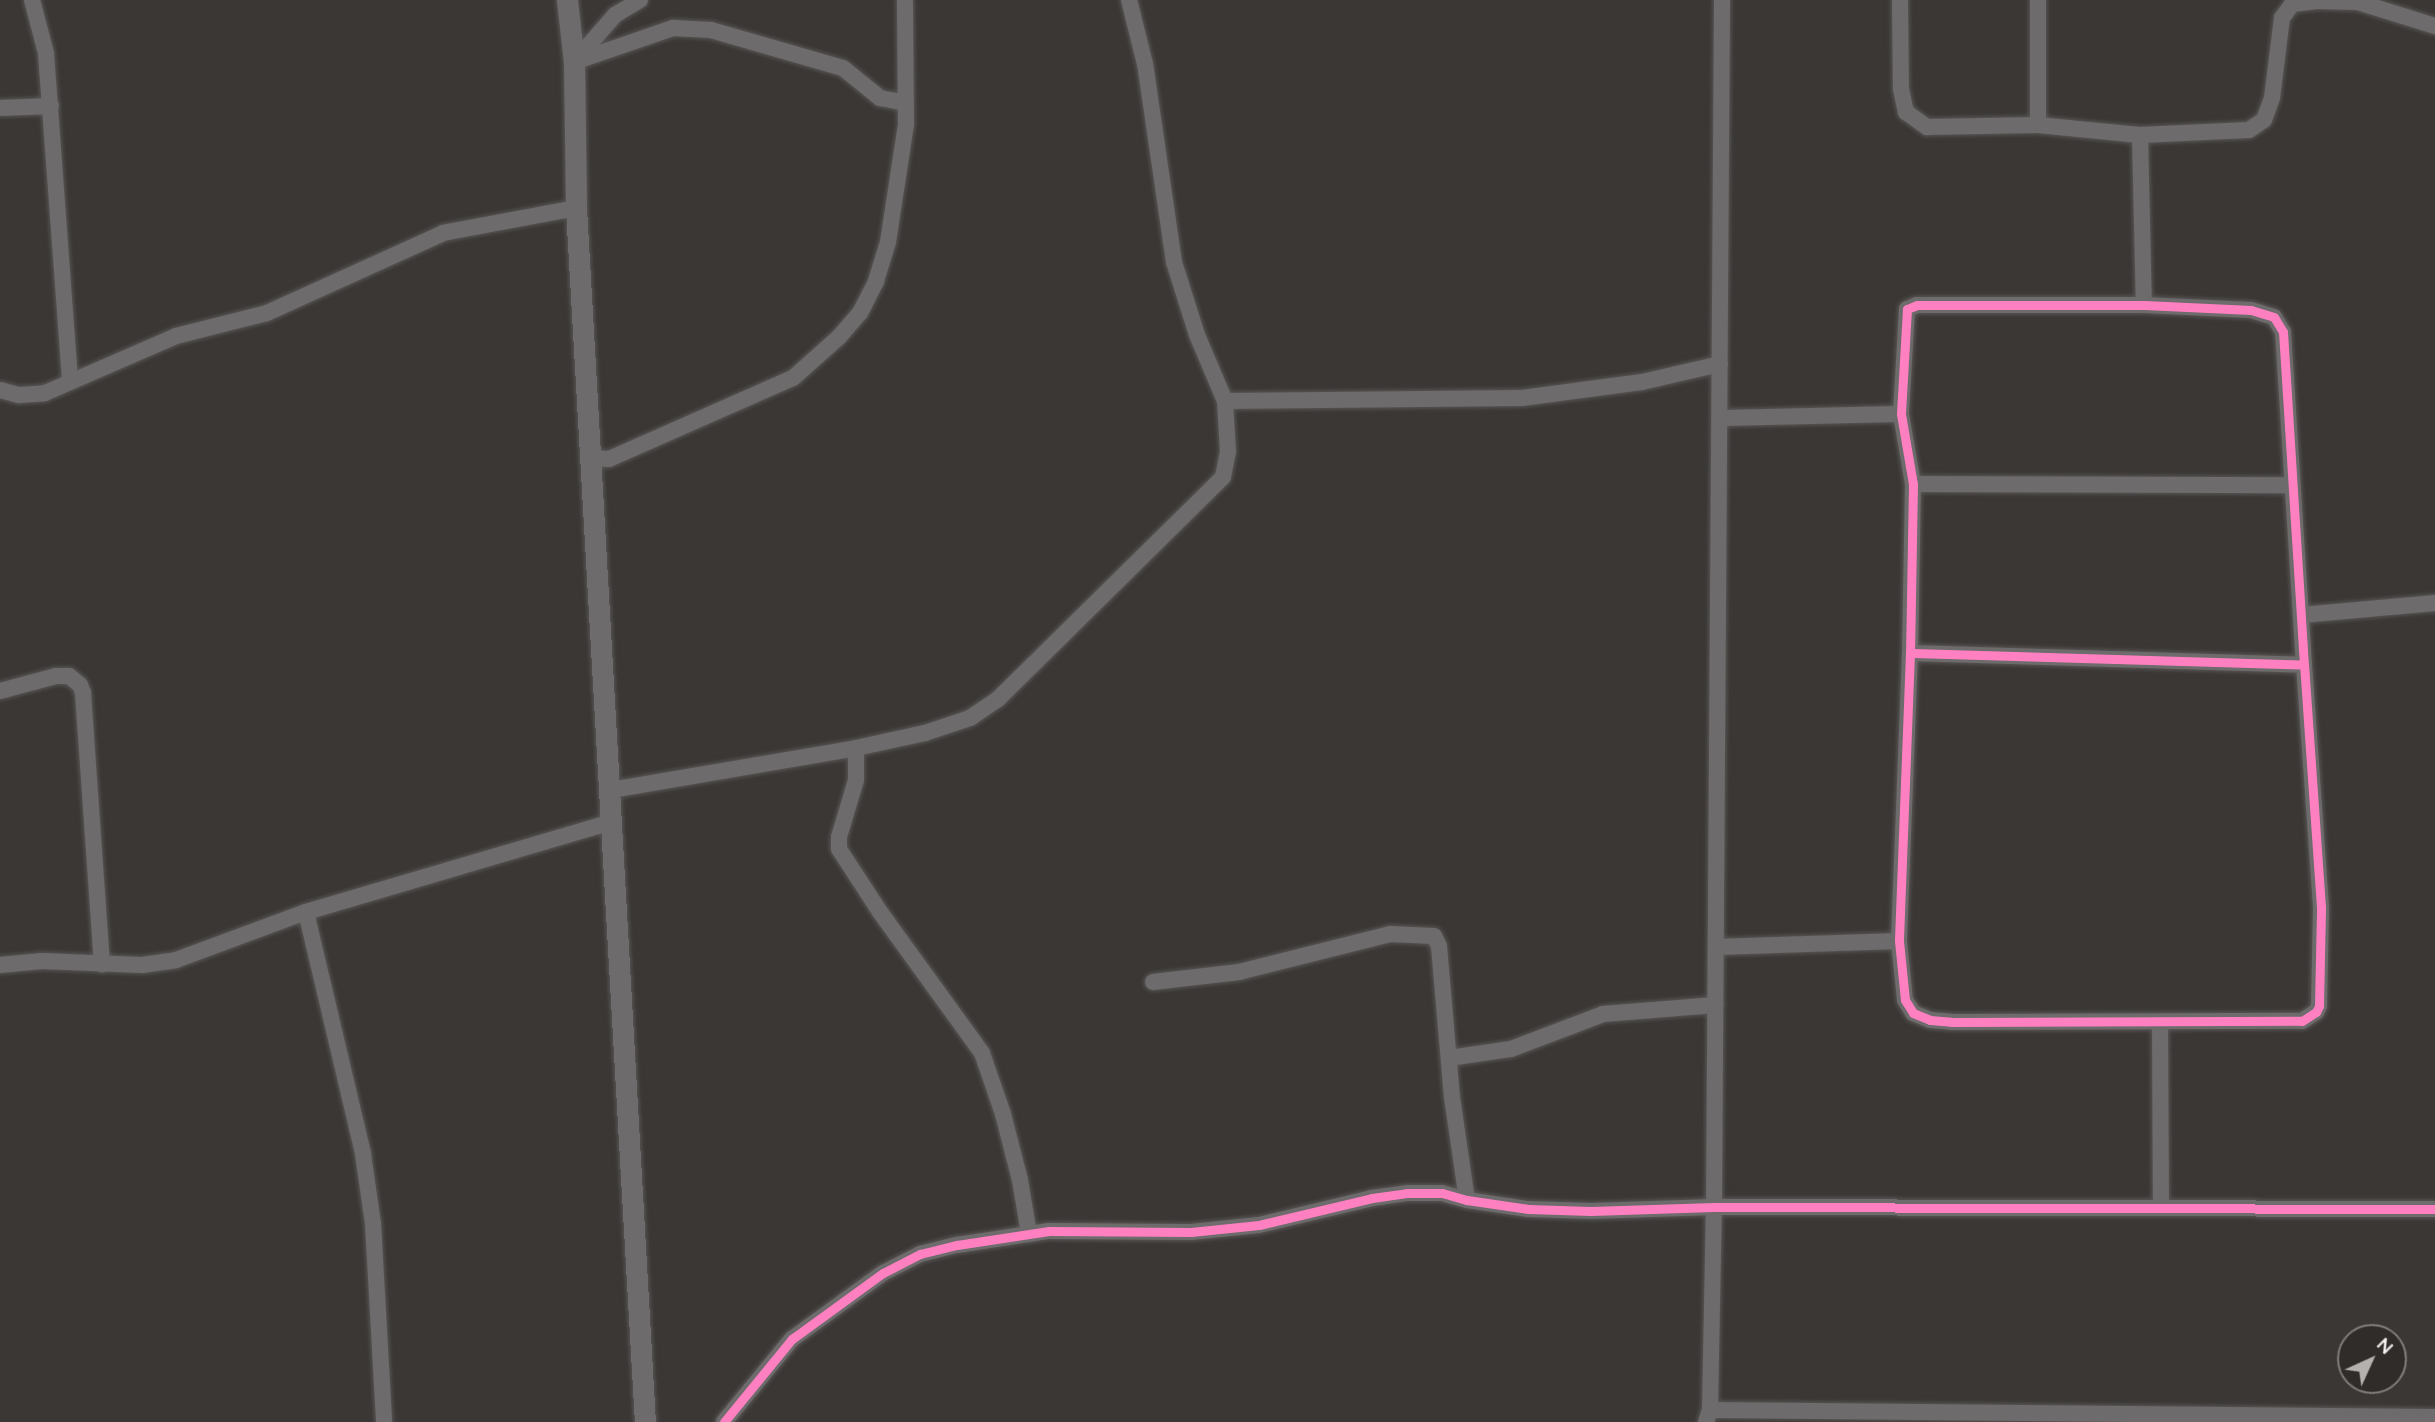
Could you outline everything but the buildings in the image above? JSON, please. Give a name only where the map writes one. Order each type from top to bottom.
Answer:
[{"type":"street","points":[[32,0],[46,53],[70,382]]},
{"type":"street","points":[[567,0],[575,62],[576,208],[645,1422]]},
{"type":"street","points":[[575,62],[615,15],[640,0]]},
{"type":"street","points":[[590,457],[609,459],[793,378],[839,337],[860,313],[876,281],[888,242],[906,124],[905,0]]},
{"type":"street","points":[[611,790],[856,748],[925,733],[959,722],[998,699],[1223,477],[1228,452],[1225,401],[1197,335],[1174,262],[1147,77],[1129,0]]},
{"type":"street","points":[[1722,0],[1715,730],[1716,1005],[1708,1416],[2435,1417]]},
{"type":"street","points":[[1900,0],[1901,89],[1906,112],[1927,127],[2038,125],[2140,135],[2249,130],[2264,120],[2272,98],[2282,18],[2292,5],[2317,1],[2358,1],[2435,26]]},
{"type":"street","points":[[2038,0],[2038,125]]},
{"type":"street","points":[[575,62],[673,28],[711,30],[843,68],[880,98],[906,103]]},
{"type":"street","points":[[0,108],[51,106]]},
{"type":"street","points":[[2140,135],[2144,304]]},
{"type":"street","points":[[0,390],[19,395],[45,393],[176,336],[267,313],[443,233],[576,208]]},
{"type":"street","points":[[2144,304],[2251,310],[2274,317],[2283,332],[2291,485],[2321,907],[2319,1006],[2302,1021],[2160,1023],[1930,1020],[1913,1013],[1905,1000],[1899,941],[1910,653],[1913,484],[1901,414],[1907,309],[1917,305],[2144,304]]},
{"type":"street","points":[[1225,401],[1522,398],[1642,382],[1720,365]]},
{"type":"street","points":[[1720,418],[1901,414]]},
{"type":"street","points":[[1913,484],[2291,485]]},
{"type":"street","points":[[2301,615],[2435,603]]},
{"type":"street","points":[[1910,653],[2304,665]]},
{"type":"street","points":[[0,691],[56,676],[69,676],[80,685],[83,693],[102,964]]},
{"type":"street","points":[[856,748],[856,780],[839,837],[839,849],[880,912],[982,1053],[1003,1114],[1020,1180],[1029,1234]]},
{"type":"street","points":[[0,965],[42,961],[142,965],[176,960],[306,912],[612,822]]},
{"type":"street","points":[[306,912],[363,1154],[373,1223],[384,1422]]},
{"type":"street","points":[[1153,982],[1238,972],[1390,934],[1425,933],[1434,936],[1439,946],[1449,1058],[1467,1200]]},
{"type":"street","points":[[1716,947],[1899,941]]},
{"type":"street","points":[[1449,1058],[1511,1049],[1602,1014],[1716,1005]]},
{"type":"street","points":[[2160,1023],[2161,1208]]},
{"type":"street","points":[[724,1422],[792,1339],[883,1273],[920,1254],[1049,1231],[1191,1232],[1259,1225],[1372,1198],[1442,1193],[1467,1200],[1528,1209],[1591,1211],[1714,1207],[2435,1209]]},
{"type":"cycle path","points":[[1910,653],[2304,665],[2283,332],[2274,317],[2251,310],[2144,305],[1917,305],[1907,309],[1901,414],[1913,484],[1910,653],[1899,941],[1905,1000],[1913,1013],[1930,1020],[1951,1022],[2302,1021],[2316,1012],[2319,1006],[2321,907],[2304,665]]},
{"type":"cycle path","points":[[724,1422],[792,1339],[883,1273],[920,1254],[957,1245],[1049,1231],[1191,1232],[1259,1225],[1372,1198],[1407,1193],[1442,1193],[1467,1200],[1528,1209],[1591,1211],[1714,1207],[2435,1209]]}]
